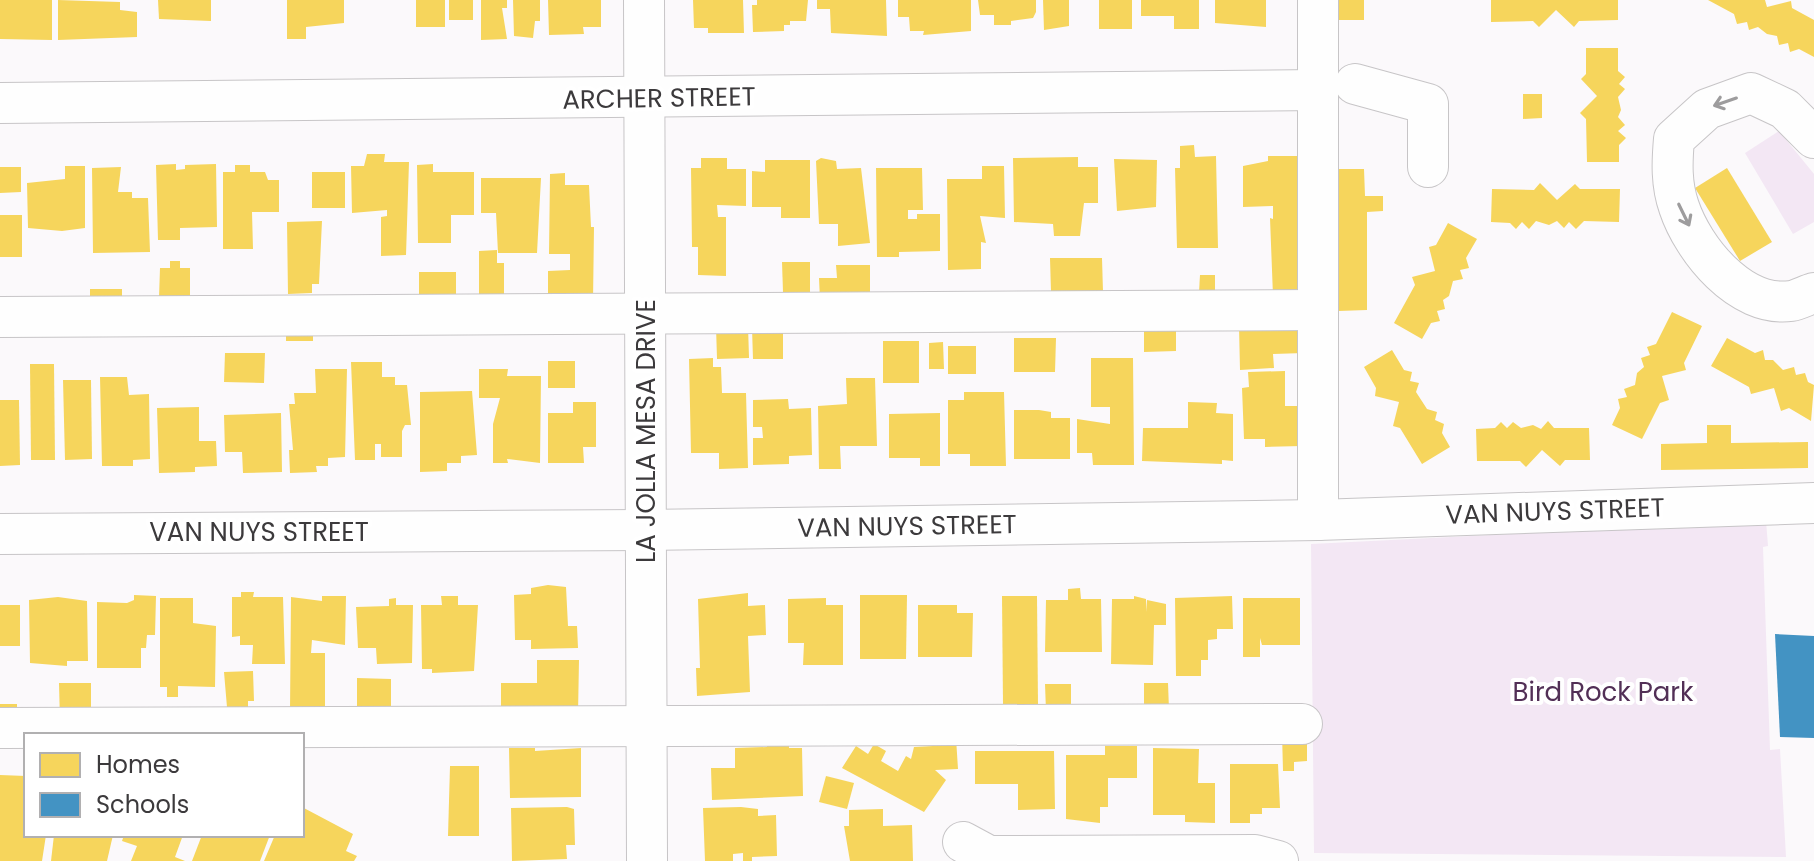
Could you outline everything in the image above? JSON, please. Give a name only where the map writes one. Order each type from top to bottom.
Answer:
[{"type":"street","name":"LA JOLLA MESA DRIVE","points":[[644,0],[647,861]]},
{"type":"street","points":[[1318,17],[1330,100],[1318,310],[1318,520]]},
{"type":"street","points":[[1814,138],[1785,109],[1751,93],[1707,109],[1674,139],[1671,172],[1679,208],[1711,265],[1754,296],[1790,302],[1814,293]]},
{"type":"street","name":"ARCHER STREET","points":[[0,103],[644,97],[1330,100],[1428,104],[1428,167]]},
{"type":"street","points":[[0,317],[1318,310]]},
{"type":"street","name":"VAN NUYS STREET","points":[[0,534],[645,530],[1318,520],[1814,503]]},
{"type":"street","points":[[0,728],[1302,724]]},
{"type":"street","points":[[963,842],[989,856],[1255,855],[1277,860]]},
{"type":"green space","points":[[1779,131],[1814,174],[1814,222],[1793,234],[1745,153]]},
{"type":"green space","name":"Bird Rock Park","points":[[1766,521],[1768,546],[1763,547],[1770,750],[1780,749],[1786,857],[1314,853],[1311,544]]},
{"type":"building: Homes","points":[[0,0],[52,0],[52,40],[0,39]]},
{"type":"building: Homes","points":[[58,0],[120,2],[120,10],[137,12],[137,37],[58,40]]},
{"type":"building: Homes","points":[[158,0],[211,0],[211,21],[159,19]]},
{"type":"building: Homes","points":[[287,0],[344,0],[344,23],[306,27],[306,39],[287,39]]},
{"type":"building: Homes","points":[[416,0],[445,0],[445,27],[416,27]]},
{"type":"building: Homes","points":[[449,0],[473,0],[473,20],[449,20]]},
{"type":"building: Homes","points":[[481,0],[507,0],[507,8],[502,8],[507,39],[481,40]]},
{"type":"building: Homes","points":[[513,0],[540,0],[540,21],[535,21],[533,38],[514,36]]},
{"type":"building: Homes","points":[[548,0],[601,0],[601,27],[583,27],[584,34],[549,35]]},
{"type":"building: Homes","points":[[693,0],[743,0],[744,33],[708,33],[708,28],[694,28]]},
{"type":"building: Homes","points":[[757,0],[808,0],[806,21],[790,21],[790,25],[784,25],[784,31],[753,32],[752,5],[757,5]]},
{"type":"building: Homes","points":[[817,0],[886,0],[887,36],[831,33],[830,9],[817,9]]},
{"type":"building: Homes","points":[[898,0],[971,0],[971,31],[923,35],[924,31],[910,31],[909,17],[898,17]]},
{"type":"building: Homes","points":[[978,0],[1036,0],[1036,12],[1033,18],[1011,21],[1011,25],[994,25],[994,15],[980,15]]},
{"type":"building: Homes","points":[[1043,0],[1069,0],[1069,26],[1044,30]]},
{"type":"building: Homes","points":[[1099,0],[1132,0],[1132,29],[1099,29]]},
{"type":"building: Homes","points":[[1141,0],[1199,0],[1199,29],[1174,29],[1174,16],[1141,16]]},
{"type":"building: Homes","points":[[1215,0],[1266,0],[1266,27],[1215,23]]},
{"type":"building: Homes","points":[[1338,0],[1364,0],[1364,20],[1338,20]]},
{"type":"building: Homes","points":[[1491,0],[1618,0],[1618,20],[1579,21],[1574,27],[1556,10],[1539,27],[1533,21],[1491,22]]},
{"type":"building: Homes","points":[[1708,0],[1765,0],[1767,7],[1791,1],[1792,8],[1814,20],[1814,57],[1799,49],[1790,52],[1788,43],[1779,45],[1777,36],[1767,34],[1758,27],[1749,30],[1747,22],[1737,24],[1734,14]]},
{"type":"building: Homes","points":[[1586,48],[1618,48],[1618,71],[1625,77],[1619,84],[1625,89],[1618,97],[1621,110],[1618,117],[1625,125],[1618,131],[1626,138],[1619,145],[1619,162],[1587,162],[1586,119],[1580,113],[1597,96],[1581,79],[1586,74]]},
{"type":"building: Homes","points":[[1523,94],[1542,94],[1542,118],[1523,119]]},
{"type":"building: Homes","points":[[1194,145],[1195,157],[1216,156],[1218,248],[1177,248],[1175,168],[1180,168],[1180,146]]},
{"type":"building: Homes","points":[[367,154],[385,154],[384,162],[409,162],[406,255],[381,256],[381,217],[387,216],[387,210],[352,213],[351,166],[364,166]]},
{"type":"building: Homes","points":[[1268,156],[1304,156],[1301,297],[1273,296],[1270,218],[1273,219],[1273,206],[1243,207],[1243,166],[1268,161]]},
{"type":"building: Homes","points":[[1078,157],[1078,167],[1098,167],[1098,203],[1084,203],[1080,236],[1054,236],[1053,224],[1014,222],[1013,158]]},
{"type":"building: Homes","points":[[701,158],[727,158],[727,169],[746,169],[746,206],[717,205],[718,217],[726,217],[726,276],[698,275],[698,247],[692,247],[691,168],[701,168]]},
{"type":"building: Homes","points":[[821,158],[836,161],[837,169],[861,168],[870,243],[838,246],[838,224],[819,224],[816,161]]},
{"type":"building: Homes","points":[[1114,159],[1157,160],[1156,207],[1117,211]]},
{"type":"building: Homes","points":[[765,160],[810,160],[810,218],[781,218],[781,207],[752,207],[752,171],[765,172]]},
{"type":"building: Homes","points":[[176,164],[176,170],[185,169],[185,165],[216,164],[217,227],[180,228],[180,240],[158,240],[156,165]]},
{"type":"building: Homes","points":[[433,164],[433,172],[474,172],[474,215],[451,215],[451,243],[418,243],[417,165]]},
{"type":"building: Homes","points":[[235,165],[250,165],[250,172],[265,172],[268,180],[279,180],[279,212],[252,212],[253,249],[223,249],[223,172],[235,172]]},
{"type":"building: Homes","points":[[65,166],[85,166],[85,228],[62,231],[28,228],[27,183],[65,179]]},
{"type":"building: Homes","points":[[982,166],[1004,166],[1005,218],[980,216],[986,243],[981,242],[981,269],[948,270],[947,179],[982,179]]},
{"type":"building: Homes","points":[[0,167],[21,167],[21,192],[0,193]]},
{"type":"building: Homes","points":[[121,167],[118,192],[132,192],[132,198],[148,198],[150,252],[93,253],[92,168]]},
{"type":"building: Homes","points":[[876,168],[922,168],[923,210],[908,210],[908,219],[917,219],[917,214],[940,214],[940,251],[899,252],[899,257],[877,257]]},
{"type":"building: Homes","points":[[1727,168],[1772,242],[1740,261],[1695,188]]},
{"type":"building: Homes","points":[[1338,169],[1364,169],[1365,196],[1383,196],[1383,211],[1367,212],[1367,310],[1338,311]]},
{"type":"building: Homes","points":[[312,172],[345,172],[345,208],[312,208]]},
{"type":"building: Homes","points":[[565,173],[565,185],[589,185],[591,227],[594,227],[593,302],[548,302],[548,271],[570,270],[570,254],[549,254],[550,174]]},
{"type":"building: Homes","points":[[481,178],[541,178],[537,253],[498,253],[496,213],[481,213]]},
{"type":"building: Homes","points":[[1540,183],[1557,200],[1575,184],[1580,189],[1620,189],[1619,222],[1584,221],[1576,229],[1569,222],[1564,228],[1557,221],[1549,225],[1536,221],[1529,229],[1522,222],[1516,229],[1510,223],[1491,222],[1492,189],[1534,190]]},
{"type":"building: Homes","points":[[0,215],[22,215],[22,257],[0,257]]},
{"type":"building: Homes","points":[[322,221],[319,284],[312,284],[312,293],[288,294],[287,222]]},
{"type":"building: Homes","points":[[1448,223],[1477,239],[1466,258],[1469,268],[1460,270],[1463,279],[1453,281],[1449,296],[1443,300],[1445,309],[1437,311],[1440,321],[1431,323],[1422,339],[1394,323],[1415,285],[1412,277],[1435,271],[1429,247],[1436,245]]},
{"type":"building: Homes","points":[[497,250],[497,263],[504,263],[504,300],[479,302],[479,251]]},
{"type":"building: Homes","points":[[1050,258],[1102,258],[1103,292],[1051,292]]},
{"type":"building: Homes","points":[[170,261],[180,261],[180,268],[190,268],[190,298],[159,298],[160,268],[170,268]]},
{"type":"building: Homes","points":[[782,262],[810,262],[810,292],[783,292]]},
{"type":"building: Homes","points":[[836,265],[870,265],[870,297],[820,300],[819,278],[837,278]]},
{"type":"building: Homes","points":[[419,272],[456,272],[456,301],[419,301]]},
{"type":"building: Homes","points":[[1200,275],[1215,275],[1215,292],[1199,292]]},
{"type":"building: Homes","points":[[90,289],[122,289],[122,306],[90,306]]},
{"type":"building: Homes","points":[[1672,312],[1702,326],[1684,363],[1686,370],[1662,376],[1669,400],[1660,403],[1642,439],[1612,425],[1620,408],[1618,399],[1627,397],[1624,389],[1635,385],[1637,373],[1644,367],[1641,358],[1650,355],[1647,347],[1656,344]]},
{"type":"building: Homes","points":[[1303,322],[1304,353],[1273,354],[1274,368],[1240,370],[1239,326]]},
{"type":"building: Homes","points":[[748,325],[749,358],[717,359],[716,326]]},
{"type":"building: Homes","points":[[1144,325],[1176,325],[1176,351],[1144,352]]},
{"type":"building: Homes","points":[[286,326],[313,326],[313,341],[286,341]]},
{"type":"building: Homes","points":[[752,328],[783,328],[783,359],[753,359]]},
{"type":"building: Homes","points":[[1014,338],[1056,338],[1055,372],[1014,372]]},
{"type":"building: Homes","points":[[1727,338],[1755,353],[1763,350],[1765,360],[1773,360],[1783,370],[1794,367],[1796,375],[1805,373],[1808,382],[1814,385],[1811,421],[1789,408],[1781,411],[1774,388],[1751,394],[1749,387],[1711,366]]},
{"type":"building: Homes","points":[[883,341],[919,341],[919,383],[883,383]]},
{"type":"building: Homes","points":[[943,342],[944,369],[929,369],[929,343]]},
{"type":"building: Homes","points":[[948,346],[976,346],[976,374],[948,374]]},
{"type":"building: Homes","points":[[1392,350],[1404,370],[1412,372],[1410,381],[1419,383],[1416,392],[1427,409],[1437,412],[1435,420],[1444,424],[1442,433],[1450,447],[1422,464],[1400,428],[1393,426],[1399,402],[1375,396],[1376,388],[1364,367]]},
{"type":"building: Homes","points":[[225,353],[265,353],[264,383],[224,382]]},
{"type":"building: Homes","points":[[713,358],[713,367],[721,367],[722,393],[746,393],[748,468],[719,469],[719,453],[691,453],[689,359]]},
{"type":"building: Homes","points":[[1091,358],[1133,358],[1134,465],[1093,465],[1092,453],[1077,453],[1077,419],[1110,424],[1110,407],[1091,407]]},
{"type":"building: Homes","points":[[548,361],[575,361],[575,388],[548,388]]},
{"type":"building: Homes","points":[[351,362],[382,362],[382,377],[395,377],[395,385],[407,385],[411,425],[405,425],[402,431],[402,457],[381,457],[381,444],[375,444],[375,460],[355,460]]},
{"type":"building: Homes","points":[[30,364],[54,364],[55,460],[31,460]]},
{"type":"building: Homes","points":[[315,369],[347,369],[345,457],[328,458],[328,466],[316,466],[317,472],[290,473],[289,450],[293,450],[289,404],[295,404],[294,393],[316,393]]},
{"type":"building: Homes","points":[[479,369],[508,369],[507,376],[541,376],[540,463],[507,459],[508,463],[493,463],[493,424],[500,398],[479,398]]},
{"type":"building: Homes","points":[[1285,371],[1285,406],[1301,406],[1302,446],[1265,447],[1265,439],[1244,439],[1242,388],[1249,387],[1248,372]]},
{"type":"building: Homes","points":[[100,377],[127,377],[129,395],[149,394],[150,459],[133,460],[133,466],[102,466]]},
{"type":"building: Homes","points":[[846,378],[875,378],[877,446],[840,446],[841,469],[819,469],[818,406],[847,404]]},
{"type":"building: Homes","points":[[63,380],[91,380],[92,459],[65,460]]},
{"type":"building: Homes","points":[[472,391],[477,455],[461,456],[461,463],[447,463],[447,471],[420,472],[420,392]]},
{"type":"building: Homes","points":[[964,392],[1004,392],[1006,466],[970,466],[970,454],[948,454],[948,400],[964,400]]},
{"type":"building: Homes","points":[[788,399],[789,409],[811,408],[812,455],[789,456],[789,464],[753,465],[753,438],[763,438],[762,427],[753,427],[753,400]]},
{"type":"building: Homes","points":[[0,400],[19,400],[20,465],[0,466]]},
{"type":"building: Homes","points":[[573,402],[596,402],[596,447],[583,447],[584,463],[548,463],[548,413],[573,413]]},
{"type":"building: Homes","points":[[1188,402],[1217,403],[1216,413],[1233,414],[1233,461],[1222,460],[1222,464],[1142,461],[1143,428],[1188,428]]},
{"type":"building: Homes","points":[[199,407],[199,441],[216,441],[217,466],[195,467],[195,472],[159,473],[157,408]]},
{"type":"building: Homes","points":[[1014,410],[1039,410],[1051,412],[1051,418],[1070,418],[1070,459],[1014,459]]},
{"type":"building: Homes","points":[[281,413],[282,472],[243,473],[242,452],[225,452],[224,415]]},
{"type":"building: Homes","points":[[940,413],[940,466],[920,466],[920,458],[889,458],[889,414]]},
{"type":"building: Homes","points":[[1548,421],[1554,428],[1589,428],[1590,460],[1565,460],[1560,466],[1542,450],[1526,467],[1520,461],[1477,461],[1476,429],[1495,428],[1501,422],[1507,428],[1513,422],[1521,428],[1533,425],[1541,429]]},
{"type":"building: Homes","points":[[1707,425],[1731,425],[1731,443],[1808,442],[1808,468],[1661,470],[1661,444],[1707,443]]},
{"type":"building: Homes","points":[[548,585],[566,587],[568,626],[577,626],[578,648],[531,649],[531,640],[515,640],[514,595],[531,594],[531,588]]},
{"type":"building: Homes","points":[[1080,588],[1081,599],[1101,599],[1102,652],[1045,652],[1046,600],[1068,600],[1068,589]]},
{"type":"building: Homes","points":[[241,592],[254,592],[253,597],[283,597],[285,664],[252,664],[253,645],[240,645],[240,636],[232,637],[232,597],[241,597]]},
{"type":"building: Homes","points":[[748,593],[748,606],[765,605],[766,635],[748,636],[750,692],[697,696],[696,668],[700,668],[698,599]]},
{"type":"building: Homes","points":[[134,595],[156,596],[155,635],[147,635],[146,648],[141,648],[141,668],[97,668],[97,602],[127,603],[134,600]]},
{"type":"building: Homes","points":[[860,595],[907,595],[906,659],[860,659]]},
{"type":"building: Homes","points":[[322,596],[346,596],[345,645],[312,640],[311,653],[325,653],[325,712],[290,711],[291,597],[322,601]]},
{"type":"building: Homes","points":[[441,596],[458,596],[458,605],[478,605],[474,671],[432,673],[432,669],[422,669],[421,605],[442,605]]},
{"type":"building: Homes","points":[[1002,596],[1037,596],[1038,705],[1003,705]]},
{"type":"building: Homes","points":[[1134,596],[1146,599],[1146,612],[1147,600],[1166,604],[1166,625],[1154,625],[1153,665],[1111,664],[1112,599],[1134,599]]},
{"type":"building: Homes","points":[[1232,596],[1233,629],[1217,629],[1217,639],[1208,640],[1208,660],[1201,660],[1201,676],[1176,676],[1175,598]]},
{"type":"building: Homes","points":[[58,597],[87,601],[88,661],[67,661],[67,666],[30,663],[29,600]]},
{"type":"building: Homes","points":[[160,598],[193,598],[193,623],[216,626],[215,687],[178,686],[178,697],[167,697],[167,687],[160,687]]},
{"type":"building: Homes","points":[[396,598],[396,605],[413,605],[412,663],[377,664],[376,648],[358,648],[356,607],[389,606],[389,599]]},
{"type":"building: Homes","points":[[826,598],[826,605],[843,605],[843,665],[803,665],[804,643],[788,643],[788,599]]},
{"type":"building: Homes","points":[[1243,598],[1300,598],[1300,645],[1262,645],[1260,638],[1260,657],[1243,657]]},
{"type":"building: Homes","points":[[0,605],[20,605],[20,646],[0,646]]},
{"type":"building: Homes","points":[[918,605],[957,605],[957,613],[973,613],[972,657],[918,657]]},
{"type":"building: Homes","points":[[537,660],[579,660],[578,714],[501,711],[501,683],[537,683]]},
{"type":"building: Homes","points":[[253,671],[254,701],[248,701],[248,719],[228,719],[224,672]]},
{"type":"building: Homes","points":[[357,678],[391,679],[391,709],[357,709]]},
{"type":"building: Homes","points":[[59,683],[91,683],[91,713],[60,722]]},
{"type":"building: Homes","points":[[1144,683],[1168,683],[1169,710],[1144,711]]},
{"type":"building: Homes","points":[[1045,684],[1071,684],[1071,711],[1046,711]]},
{"type":"building: Homes","points":[[0,704],[17,704],[17,723],[0,723]]},
{"type":"building: Homes","points":[[1282,733],[1307,733],[1307,761],[1294,762],[1294,771],[1283,771]]},
{"type":"building: Homes","points":[[956,738],[958,769],[935,770],[946,780],[924,812],[842,768],[856,746],[868,754],[874,744],[886,751],[881,761],[898,771],[906,756],[911,759],[914,747],[933,746],[933,739]]},
{"type":"building: Homes","points":[[789,740],[789,748],[802,748],[803,796],[712,800],[711,768],[735,768],[735,748],[767,747],[767,741]]},
{"type":"building: Homes","points":[[1105,746],[1137,746],[1137,778],[1108,778],[1108,807],[1100,807],[1100,823],[1066,819],[1066,755],[1105,755]]},
{"type":"building: Homes","points":[[509,748],[535,748],[535,751],[581,748],[581,797],[510,798]]},
{"type":"building: Homes","points":[[1153,748],[1199,749],[1198,783],[1215,783],[1215,823],[1185,822],[1185,815],[1153,815]]},
{"type":"building: Homes","points":[[975,751],[1054,751],[1055,809],[1018,810],[1018,784],[975,784]]},
{"type":"building: Homes","points":[[1230,764],[1278,764],[1280,808],[1262,808],[1262,814],[1250,814],[1250,823],[1230,823]]},
{"type":"building: Homes","points":[[450,766],[479,766],[479,836],[448,836]]},
{"type":"building: Homes","points":[[0,775],[24,776],[24,837],[46,837],[42,861],[0,861]]},
{"type":"building: Homes","points":[[826,776],[854,783],[847,809],[819,802]]},
{"type":"building: Homes","points":[[304,808],[353,834],[346,851],[357,856],[354,861],[264,861],[274,837],[304,837]]},
{"type":"building: Homes","points":[[511,808],[574,809],[575,845],[566,845],[567,859],[512,861]]},
{"type":"building: Homes","points":[[703,808],[758,809],[758,816],[776,815],[777,856],[752,857],[752,861],[743,861],[743,853],[733,854],[733,861],[705,861]]},
{"type":"building: Homes","points":[[883,809],[883,826],[912,825],[913,861],[850,861],[844,826],[849,826],[849,810]]},
{"type":"building: Homes","points":[[54,837],[113,837],[107,861],[51,861]]},
{"type":"building: Homes","points":[[123,837],[182,837],[175,857],[185,861],[131,861],[137,846],[122,841]]},
{"type":"building: Homes","points":[[201,837],[269,837],[260,861],[192,861]]},
{"type":"building: Schools","points":[[1775,634],[1814,636],[1814,738],[1780,737]]}]
